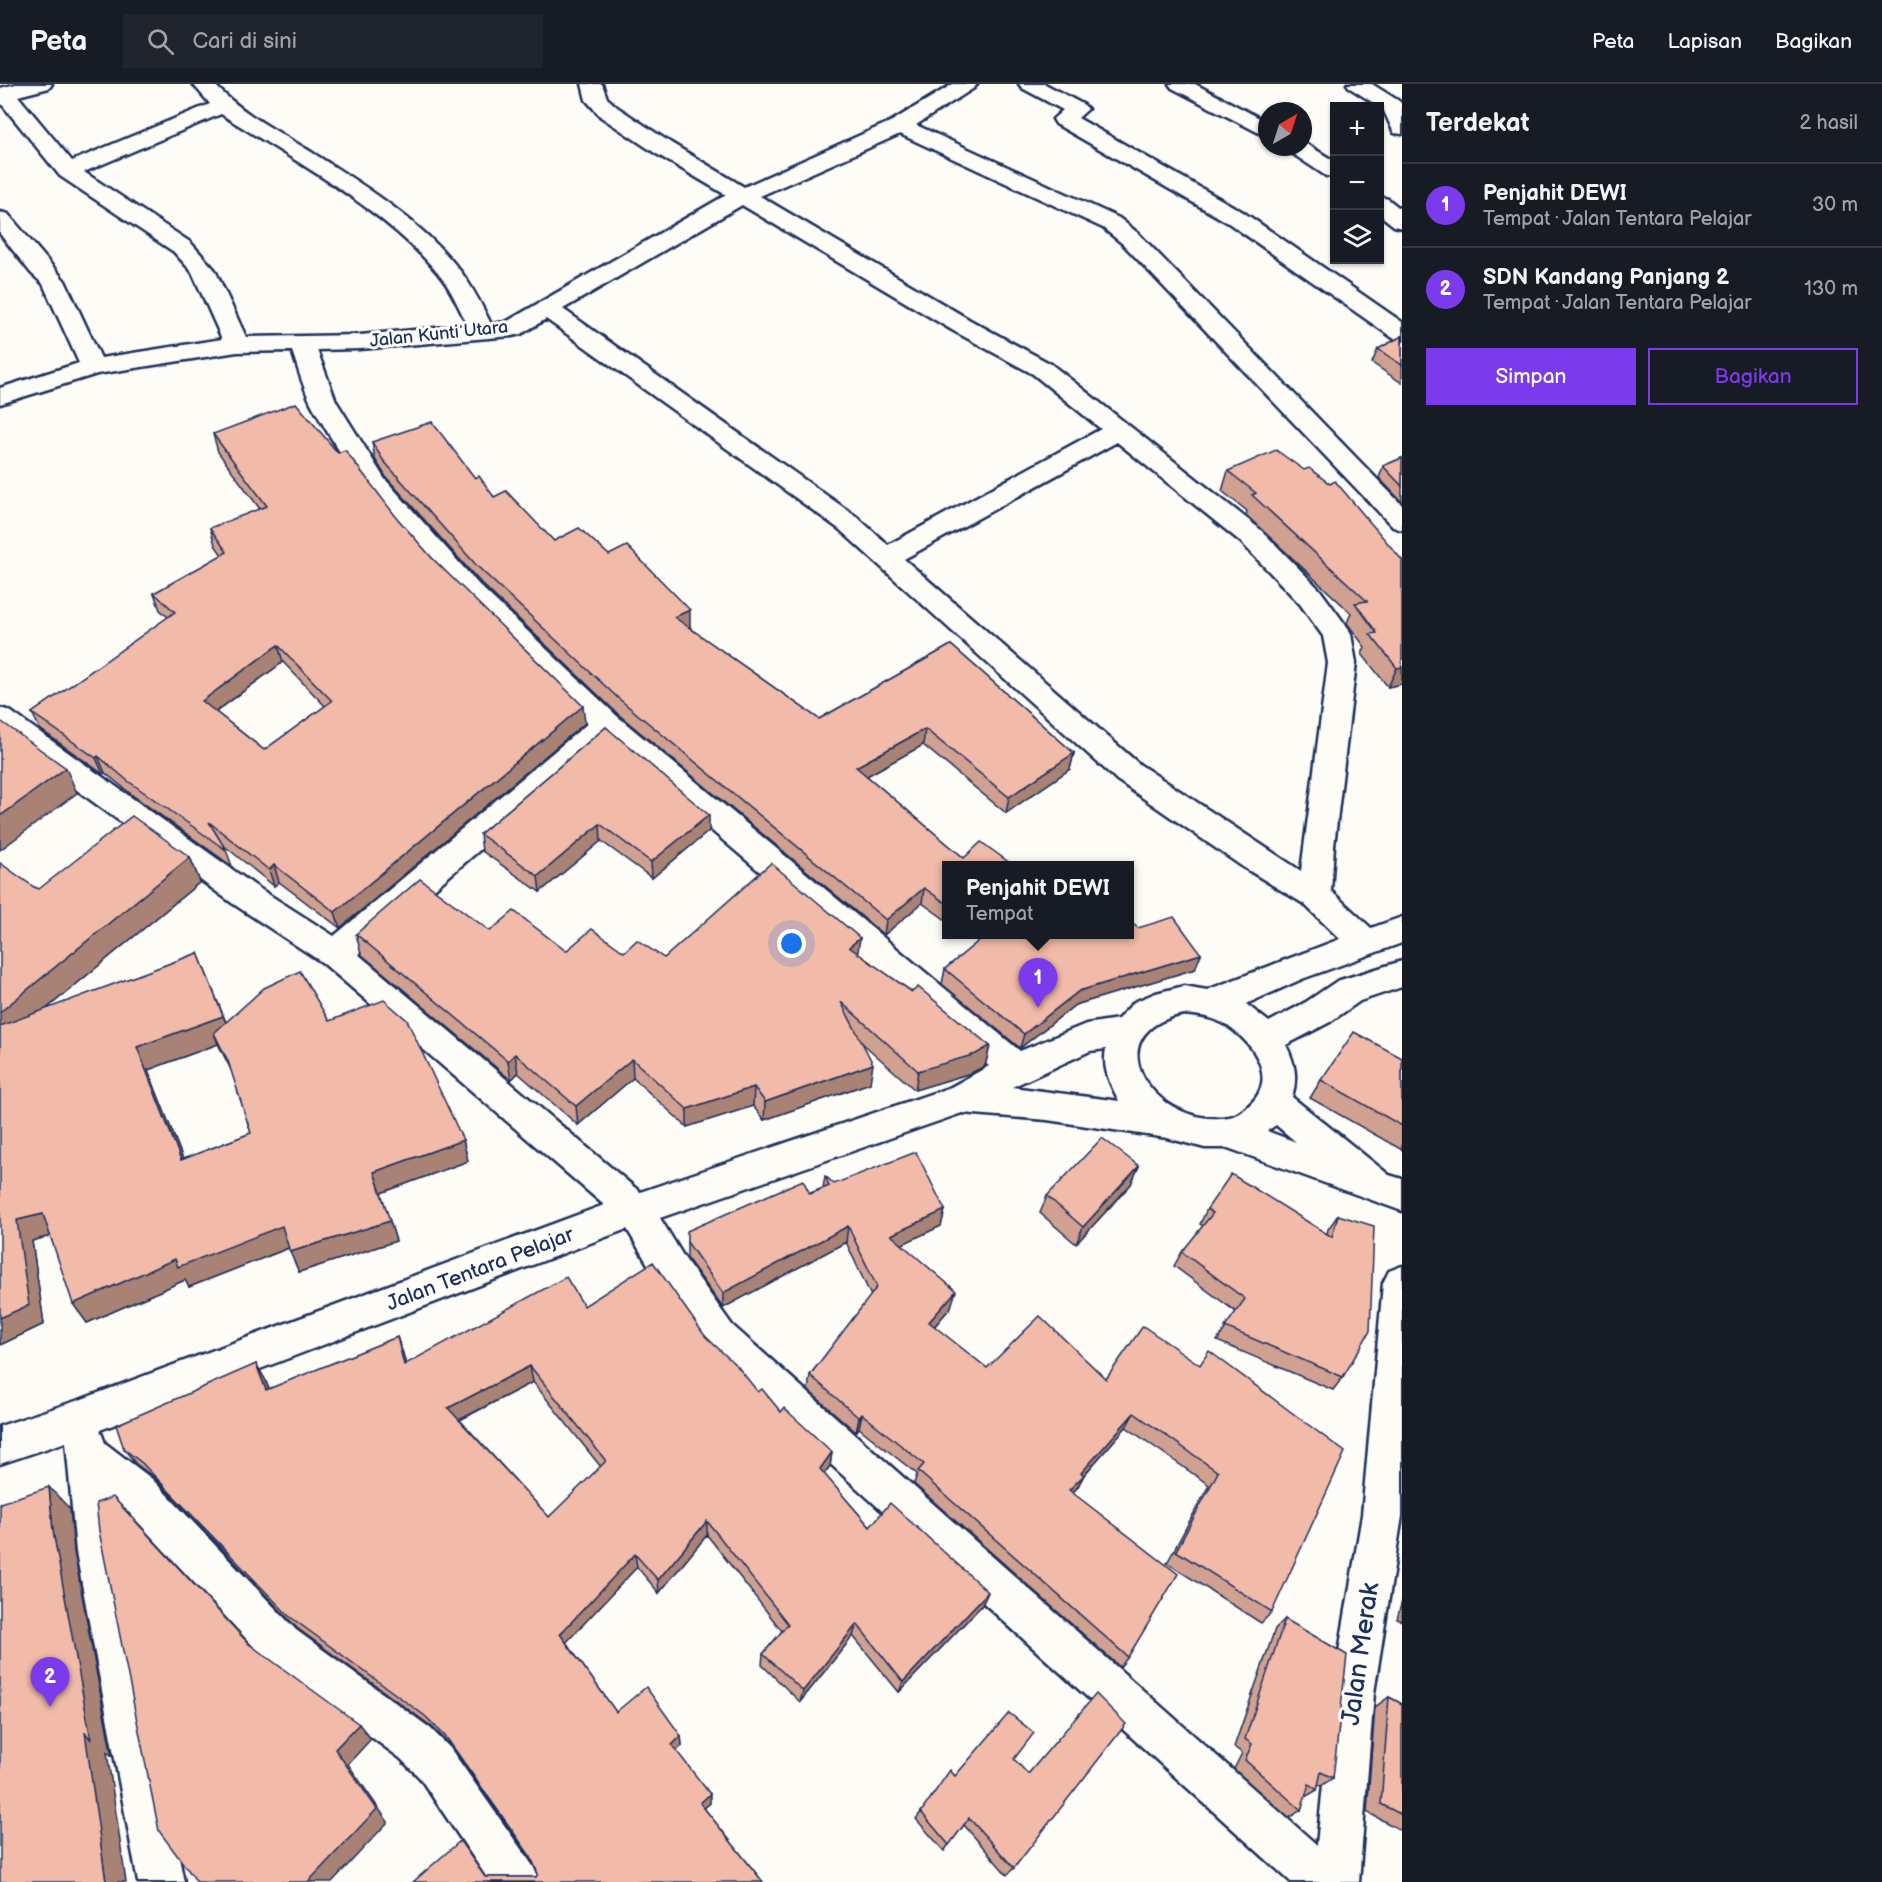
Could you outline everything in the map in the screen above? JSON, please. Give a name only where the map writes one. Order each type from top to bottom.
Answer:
[{"type":"street","points":[[42,84],[2,94],[68,171],[182,247],[203,270],[237,345]]},
{"type":"street","points":[[203,84],[223,106],[378,207],[420,241],[448,270],[484,332]]},
{"type":"street","points":[[592,84],[597,100],[609,112],[741,196],[1042,369],[1251,536],[1310,597],[1337,634],[1342,663],[1318,846],[1315,895]]},
{"type":"street","name":"Jalan Kunti Utara","points":[[0,396],[93,367],[186,351],[237,345],[302,344],[512,329],[549,310],[741,196],[900,126],[967,84]]},
{"type":"street","points":[[1029,84],[1077,109],[1064,119],[1235,217],[1402,333]]},
{"type":"street","points":[[1179,84],[1258,126]]},
{"type":"street","points":[[1357,84],[1392,105],[1402,128]]},
{"type":"street","points":[[68,171],[223,106]]},
{"type":"street","points":[[900,126],[1112,223],[1131,239],[1402,521]]},
{"type":"street","points":[[1312,156],[1330,168]]},
{"type":"street","points":[[1384,207],[1402,221]]},
{"type":"street","points":[[0,219],[39,268],[53,281],[93,367]]},
{"type":"street","points":[[549,310],[848,523],[1128,772],[1254,858],[1315,895],[1366,943]]},
{"type":"street","points":[[302,344],[323,401],[374,484],[469,592],[607,724],[1016,1068]]},
{"type":"street","points":[[885,558],[1118,430]]},
{"type":"street","points":[[0,719],[243,894],[334,954],[635,1210],[672,1271],[719,1338],[1325,1882]]},
{"type":"street","points":[[334,954],[607,724]]},
{"type":"street","points":[[1209,1003],[1258,985],[1290,970],[1402,930]]},
{"type":"street","points":[[1266,1040],[1318,1012],[1349,991],[1400,977]]},
{"type":"street","points":[[1184,1000],[1209,1003],[1230,1011],[1251,1023],[1266,1040],[1277,1060],[1280,1083],[1274,1103],[1261,1118],[1242,1129],[1218,1134],[1193,1132],[1169,1124],[1147,1109],[1131,1091],[1122,1071],[1120,1050],[1127,1030],[1141,1015],[1160,1005],[1184,1000]]},
{"type":"street","name":"Jalan Tentara Pelajar","points":[[0,1445],[84,1436],[635,1210],[962,1098],[1016,1068],[1086,1038],[1127,1030]]},
{"type":"street","name":"Jalan Tentara Pelajar","points":[[962,1098],[1047,1106],[1169,1124]]},
{"type":"street","points":[[1274,1103],[1390,1190]]},
{"type":"street","points":[[1226,1132],[1390,1190]]},
{"type":"street","name":"Jalan Merak","points":[[1336,1882],[1353,1693],[1392,1520],[1396,1334],[1402,1283]]},
{"type":"street","points":[[84,1436],[96,1552],[161,1882]]},
{"type":"street","points":[[84,1436],[281,1645],[415,1743],[435,1763],[517,1882]]},
{"type":"building","points":[[1402,336],[1402,365],[1378,349]]},
{"type":"building","points":[[296,403],[338,453],[345,450],[397,518],[432,558],[583,706],[335,912],[274,865],[269,870],[209,822],[226,850],[128,781],[98,756],[96,758],[32,713],[175,612],[154,593],[227,552],[210,528],[267,506],[213,434]],"holes":[[[278,645],[332,701],[264,750],[202,701]]]},
{"type":"building","points":[[432,422],[475,478],[479,476],[494,497],[506,491],[554,541],[579,528],[609,555],[627,546],[690,610],[674,617],[819,719],[951,645],[1074,753],[1009,797],[925,729],[856,767],[964,858],[981,842],[1007,861],[942,861],[942,900],[924,888],[886,920],[618,698],[478,567],[383,460],[372,442]]},
{"type":"building","points":[[1276,450],[1304,470],[1309,468],[1330,484],[1335,481],[1402,560],[1402,667],[1397,668],[1370,634],[1377,633],[1355,603],[1367,601],[1252,495],[1256,493],[1228,471]]},
{"type":"building","points":[[1402,458],[1402,486],[1383,466]]},
{"type":"building","points":[[2,722],[66,768],[0,816],[0,723]]},
{"type":"building","points":[[606,727],[709,815],[651,862],[600,824],[538,876],[480,834]]},
{"type":"building","points":[[132,816],[190,857],[0,1012],[0,863],[39,889]]},
{"type":"building","points":[[771,863],[860,938],[849,947],[912,992],[918,987],[990,1046],[976,1054],[918,1071],[841,1002],[873,1064],[765,1102],[754,1087],[687,1109],[632,1059],[576,1106],[515,1054],[508,1061],[356,934],[420,879],[490,931],[514,911],[566,951],[592,929],[624,952],[637,940],[664,958]]},
{"type":"building","points":[[1174,917],[1201,954],[1079,991],[1024,1034],[945,969],[981,939],[1134,939],[1134,925],[1138,928]]},
{"type":"building","points":[[198,953],[223,1016],[137,1047],[181,1160],[251,1133],[228,1061],[214,1033],[264,988],[300,971],[329,1021],[384,1000],[407,1020],[463,1140],[374,1172],[390,1221],[290,1252],[282,1226],[178,1267],[175,1259],[73,1304],[43,1214],[17,1220],[29,1305],[0,1318],[0,1026]]},
{"type":"building","points":[[1354,1032],[1402,1058],[1402,1126],[1321,1080]]},
{"type":"building","points":[[1102,1138],[1139,1166],[1083,1227],[1047,1196]]},
{"type":"building","points":[[916,1152],[945,1210],[891,1235],[956,1291],[929,1322],[987,1368],[1040,1316],[1106,1379],[1143,1326],[1200,1365],[1209,1351],[1345,1452],[1272,1612],[1176,1551],[1218,1472],[1134,1413],[1069,1490],[1178,1574],[1128,1657],[918,1471],[924,1464],[862,1414],[859,1418],[810,1375],[877,1287],[848,1226],[723,1293],[687,1242],[687,1231],[803,1180],[810,1194],[829,1186],[825,1176],[834,1184]]},
{"type":"building","points":[[1231,1174],[1332,1237],[1338,1215],[1374,1226],[1370,1331],[1343,1377],[1225,1327],[1245,1299],[1182,1252],[1213,1213],[1207,1209]]},
{"type":"building","points":[[653,1262],[705,1336],[738,1367],[758,1392],[762,1389],[781,1412],[784,1408],[832,1452],[820,1469],[870,1527],[890,1503],[988,1592],[903,1682],[857,1624],[803,1691],[763,1654],[788,1624],[707,1521],[658,1580],[635,1554],[560,1634],[616,1712],[646,1687],[681,1736],[672,1745],[710,1794],[700,1803],[763,1882],[413,1882],[460,1841],[485,1877],[536,1877],[538,1874],[531,1857],[446,1737],[425,1716],[289,1616],[142,1463],[124,1449],[116,1425],[256,1364],[266,1390],[397,1337],[404,1365],[566,1277],[584,1306]],"holes":[[[530,1366],[606,1461],[549,1517],[448,1408]]]},
{"type":"building","points":[[49,1487],[53,1531],[91,1740],[85,1732],[106,1882],[0,1882],[0,1503]]},
{"type":"building","points":[[113,1497],[249,1644],[359,1724],[335,1749],[377,1809],[308,1882],[197,1882],[159,1831],[99,1531],[96,1503]]},
{"type":"building","points":[[1285,1619],[1347,1655],[1333,1778],[1321,1772],[1317,1790],[1309,1784],[1301,1810],[1245,1760],[1252,1744],[1245,1739]]},
{"type":"building","points":[[1096,1694],[1126,1724],[1014,1868],[969,1818],[949,1845],[921,1812],[950,1770],[955,1776],[1009,1713],[1034,1733],[1014,1759],[1028,1774]]},
{"type":"building","points":[[1389,1697],[1402,1704],[1402,1815],[1381,1804]]},
{"type":"place","name":"Penjahit DEWI","points":[[1038,1008]]},
{"type":"place","name":"SDN Kandang Panjang 2","points":[[50,1707]]}]
